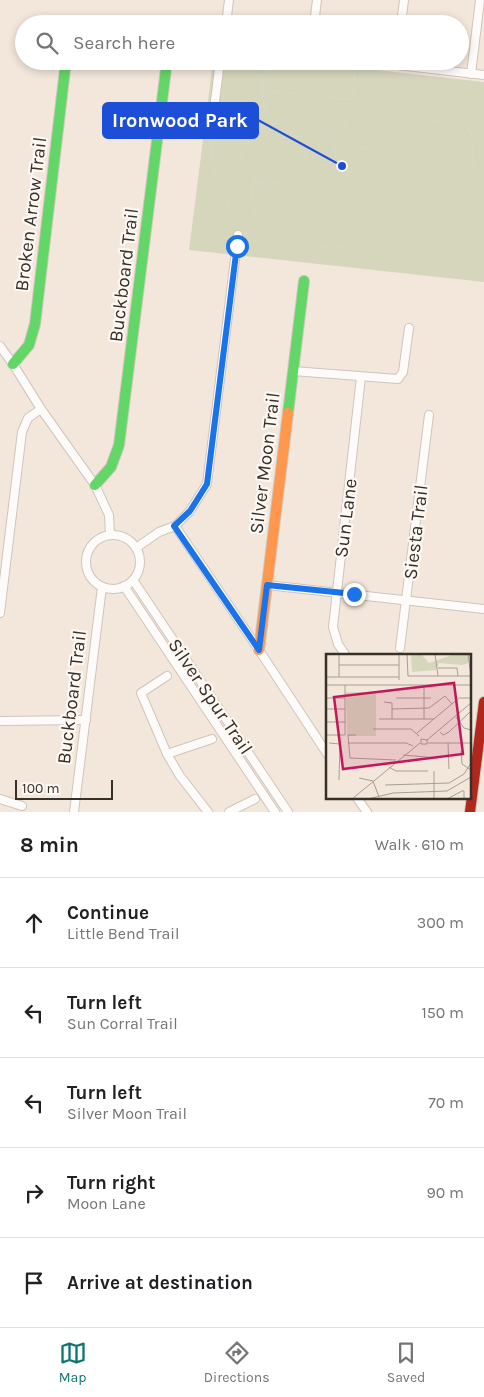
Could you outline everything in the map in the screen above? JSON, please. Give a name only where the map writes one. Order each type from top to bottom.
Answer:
[{"type":"street","points":[[227,15],[229,0]]},
{"type":"street","points":[[315,15],[317,0]]},
{"type":"street","points":[[402,15],[404,0]]},
{"type":"street","points":[[471,74],[480,0]]},
{"type":"street","name":"Broken Arrow Trail","points":[[13,364],[29,344],[35,324],[65,70]]},
{"type":"street","name":"Buckboard Trail","points":[[95,485],[115,462],[119,445],[166,70]]},
{"type":"street","points":[[213,117],[219,70]]},
{"type":"street","points":[[444,70],[484,75]]},
{"type":"street","points":[[136,548],[160,532],[174,526],[190,511],[207,484],[238,235]]},
{"type":"street","name":"Silver Moon Trail","points":[[259,650],[304,281]]},
{"type":"street","points":[[293,370],[398,379],[403,372],[409,328]]},
{"type":"street","points":[[0,346],[41,409],[95,485],[109,515],[110,536]]},
{"type":"street","name":"Sun Lane","points":[[345,654],[338,644],[333,627],[361,377]]},
{"type":"street","points":[[0,613],[22,432],[28,418],[41,409]]},
{"type":"street","name":"Siesta Trail","points":[[400,648],[429,415]]},
{"type":"street","points":[[174,526],[326,752]]},
{"type":"street","points":[[120,536],[129,540],[136,548],[140,561],[137,575],[133,580],[115,589],[102,587],[93,580],[88,570],[87,558],[91,548],[99,539],[120,536]]},
{"type":"street","name":"Silver Spur Trail","points":[[133,580],[288,812]]},
{"type":"street","points":[[267,585],[484,609]]},
{"type":"street","name":"Silver Spur Trail","points":[[124,586],[275,812]]},
{"type":"street","name":"Buckboard Trail","points":[[74,812],[102,587]]},
{"type":"street","points":[[167,676],[141,693],[167,754],[180,776],[208,812]]},
{"type":"street","points":[[472,796],[484,702]]},
{"type":"street","points":[[0,721],[86,720]]},
{"type":"street","points":[[219,728],[228,721]]},
{"type":"street","points":[[230,743],[239,737]]},
{"type":"street","points":[[167,754],[212,740]]},
{"type":"street","points":[[0,799],[22,806]]},
{"type":"street","points":[[358,799],[367,812]]},
{"type":"street","points":[[470,812],[472,799]]},
{"type":"street","points":[[229,812],[255,800]]},
{"type":"path","points":[[265,70],[263,90],[265,108],[275,123],[287,132],[297,137],[308,138],[325,135],[344,120],[351,100],[355,70]]},
{"type":"path","points":[[263,90],[351,100]]},
{"type":"path","points":[[213,117],[212,164],[235,220],[238,235],[258,231],[259,224],[254,216],[254,197],[250,186],[258,181]]},
{"type":"path","points":[[258,181],[268,204],[278,218],[310,245],[332,248],[356,245],[378,238],[413,215],[430,207],[469,175],[473,168],[471,133],[464,124],[456,120],[427,123],[412,136],[388,148],[374,152],[349,140],[344,120]]},
{"type":"path","points":[[275,123],[250,135],[244,142],[242,161],[250,176],[258,181],[274,183],[284,179],[306,159],[308,138]]},
{"type":"path","points":[[306,159],[316,166],[323,167],[333,161],[336,150],[334,143],[325,135]]},
{"type":"path","points":[[363,147],[372,164],[386,176],[393,190],[401,199],[406,212],[413,215]]},
{"type":"green space","points":[[212,70],[377,70],[484,82],[484,282],[189,250]]},
{"type":"traffic: fast","points":[[13,364],[29,345],[35,324],[65,70]]},
{"type":"traffic: fast","points":[[95,485],[111,467],[119,445],[166,70]]},
{"type":"traffic: fast","points":[[288,413],[304,281]]},
{"type":"traffic: slow","points":[[259,650],[288,413]]},
{"type":"traffic: jam","points":[[472,796],[484,702]]},
{"type":"traffic: jam","points":[[470,812],[472,799]]},
{"type":"place","name":"Ironwood Park","points":[[342,166]]},
{"type":"route","points":[[237,246],[207,484],[190,511],[174,526],[259,650],[267,585],[354,594]]}]
